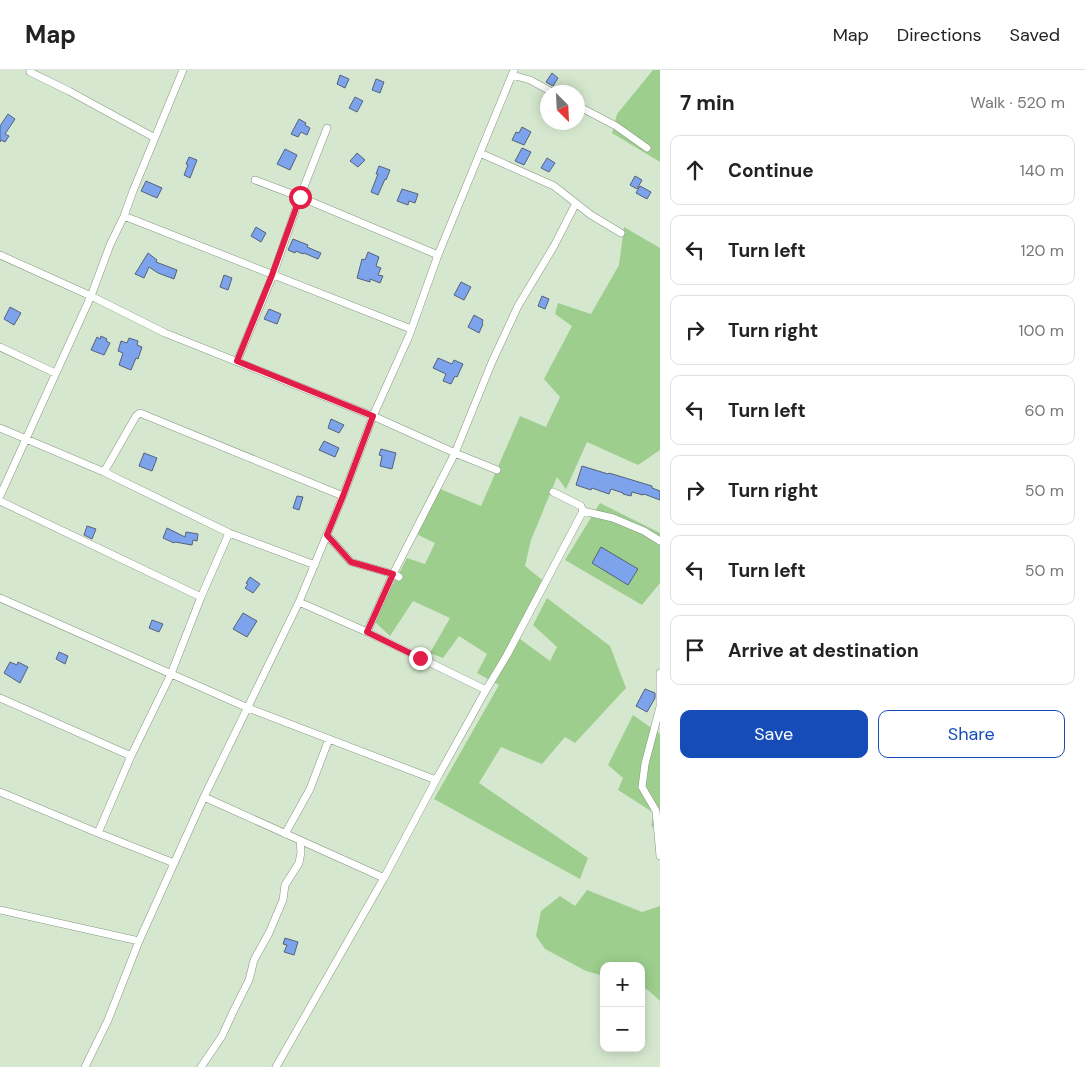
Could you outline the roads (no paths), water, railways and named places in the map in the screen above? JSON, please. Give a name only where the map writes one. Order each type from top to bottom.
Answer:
[{"type":"street","points":[[0,496],[91,296],[110,244],[124,216],[183,70]]},
{"type":"street","points":[[30,72],[155,138]]},
{"type":"street","points":[[85,1067],[108,1020],[139,941],[204,797],[300,602],[373,416],[411,329],[438,255],[513,72],[540,85]]},
{"type":"street","points":[[585,110],[616,126],[647,148]]},
{"type":"street","points":[[237,361],[272,275],[327,128]]},
{"type":"street","points":[[480,153],[554,186],[591,215],[621,233]]},
{"type":"street","points":[[255,180],[438,255]]},
{"type":"street","points":[[367,632],[455,453],[492,362],[518,306],[554,246],[576,203]]},
{"type":"street","points":[[124,216],[411,329]]},
{"type":"street","points":[[0,255],[165,332],[373,416],[497,470]]},
{"type":"street","points":[[0,347],[55,373]]},
{"type":"street","points":[[104,472],[136,416],[140,413],[343,496]]},
{"type":"street","points":[[0,428],[104,472],[229,533],[315,565]]},
{"type":"street","points":[[553,492],[580,506],[584,511],[613,518],[660,541]]},
{"type":"street","points":[[0,501],[200,597]]},
{"type":"street","points":[[276,1067],[384,878],[584,511]]},
{"type":"street","points":[[98,833],[131,756],[171,674],[200,597],[229,533]]},
{"type":"street","points":[[327,535],[351,562],[396,576]]},
{"type":"street","points":[[0,598],[248,708],[436,780]]},
{"type":"street","points":[[300,602],[367,632],[486,690]]},
{"type":"street","points":[[660,673],[660,707],[645,764],[642,787],[656,811],[660,856]]},
{"type":"street","points":[[0,698],[131,756]]},
{"type":"street","points":[[285,834],[310,789],[328,739]]},
{"type":"street","points":[[0,792],[174,863]]},
{"type":"street","points":[[204,797],[384,878]]},
{"type":"street","points":[[201,1067],[222,1036],[249,980],[254,960],[269,933],[283,900],[285,885],[299,863],[300,841]]},
{"type":"street","points":[[0,910],[139,941]]}]
